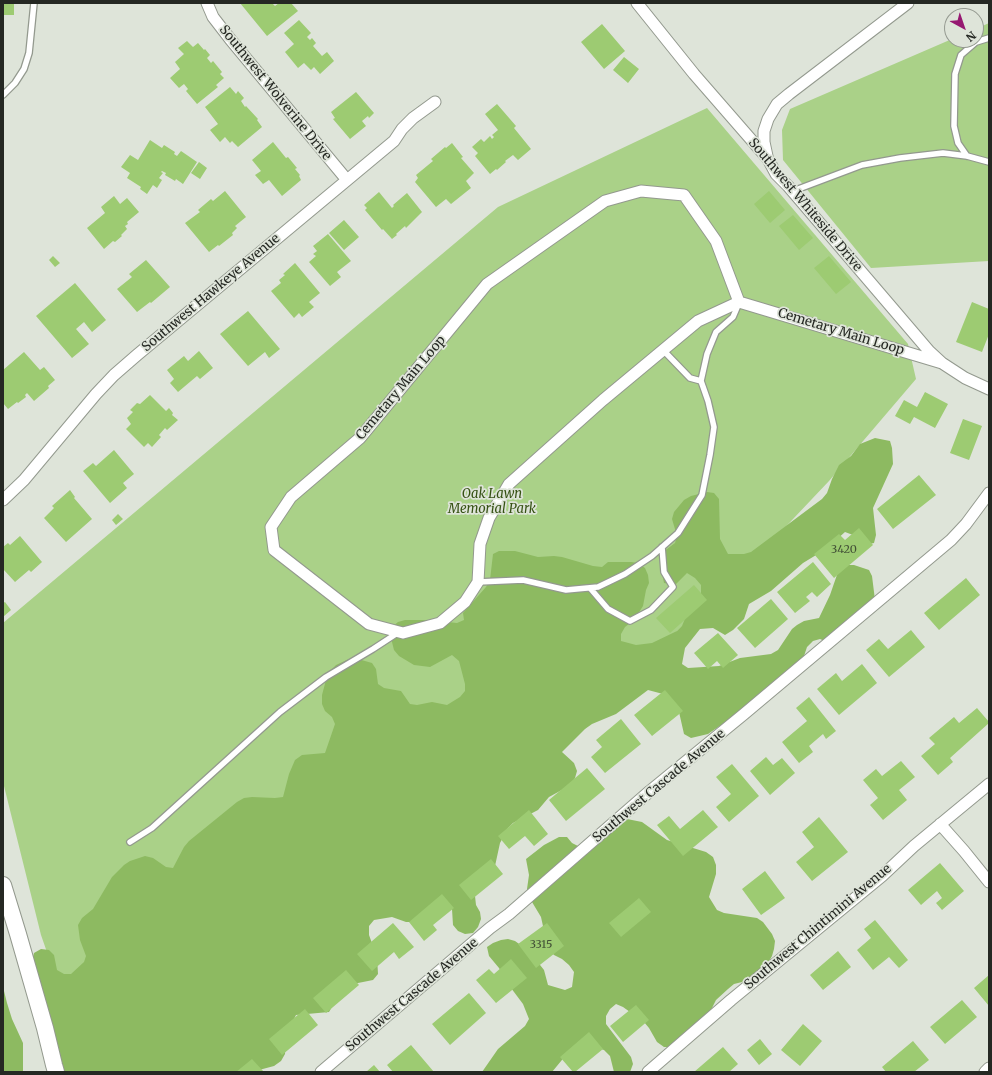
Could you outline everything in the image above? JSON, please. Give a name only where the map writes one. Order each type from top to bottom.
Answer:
[{"type":"street","name":"Southwest Wolverine Drive","points":[[207,3],[213,17],[347,180]]},
{"type":"street","name":"Southwest Whiteside Drive","points":[[637,3],[694,74],[768,159],[776,174],[929,351],[942,363],[965,378],[989,389]]},
{"type":"street","points":[[768,159],[764,142],[764,131],[768,118],[777,104],[908,3]]},
{"type":"street","name":"Southwest Hawkeye Avenue","points":[[3,500],[24,480],[96,394],[114,375],[347,180],[394,140],[413,118],[435,102]]},
{"type":"street","name":"Cemetary Main Loop","points":[[478,582],[465,602],[440,622],[404,633],[368,624],[274,550],[271,527],[291,497],[360,438],[486,284],[605,202],[641,191],[684,195],[716,241],[739,302],[942,363]]},
{"type":"street","points":[[478,582],[480,544],[490,518],[509,484],[603,400],[698,321],[739,302]]},
{"type":"street","name":"Southwest Cascade Avenue","points":[[321,1072],[490,928],[509,914],[650,791],[951,540],[966,524],[989,493]]},
{"type":"street","name":"Southwest Chintimini Avenue","points":[[648,1072],[731,1000],[882,876],[940,824],[989,784]]},
{"type":"street","points":[[940,824],[989,882]]},
{"type":"street","points":[[3,885],[45,1028],[56,1072]]},
{"type":"street","points":[[984,1072],[989,1068]]},
{"type":"lane","points":[[3,95],[16,83],[24,69],[29,53],[34,3]]},
{"type":"lane","points":[[967,156],[958,143],[954,126],[955,74],[961,55],[976,42],[989,38]]},
{"type":"lane","points":[[792,191],[862,165],[900,158],[943,153],[967,156],[989,162]]},
{"type":"lane","points":[[478,582],[524,580],[566,590],[598,587],[624,574],[652,556],[678,533],[702,495],[714,427],[708,401],[701,381],[707,354],[716,332],[733,317],[739,302]]},
{"type":"lane","points":[[663,350],[690,378],[701,381]]},
{"type":"lane","points":[[590,588],[608,609],[630,621],[651,610],[672,587],[664,572],[662,547]]},
{"type":"lane","points":[[130,842],[152,828],[280,712],[326,677],[399,632]]},
{"type":"green space","points":[[989,23],[989,261],[871,268],[783,160],[782,130],[790,109],[944,42],[944,48],[984,48],[984,25]]},
{"type":"green space","name":"Oak Lawn Memorial Park","points":[[707,108],[908,344],[916,379],[829,481],[776,537],[647,660],[151,1072],[77,1072],[56,978],[41,935],[3,782],[3,623],[498,207]]},
{"type":"green space","points":[[875,438],[890,441],[893,464],[873,508],[876,535],[874,543],[865,545],[853,535],[845,532],[826,549],[803,563],[771,591],[749,604],[744,619],[733,630],[725,635],[713,628],[700,629],[685,648],[682,664],[688,668],[719,666],[740,658],[771,654],[778,650],[792,629],[797,625],[804,621],[819,618],[830,595],[839,569],[847,565],[854,565],[869,570],[872,576],[875,600],[827,642],[820,639],[813,641],[807,647],[802,662],[737,714],[708,734],[691,738],[684,734],[679,712],[663,694],[648,690],[616,714],[592,724],[585,729],[562,752],[574,763],[577,771],[571,785],[549,797],[538,810],[513,823],[508,828],[500,843],[495,866],[475,896],[476,905],[480,912],[481,919],[478,927],[473,933],[465,934],[458,931],[453,925],[452,909],[441,901],[415,922],[406,922],[392,917],[374,920],[369,926],[369,935],[377,957],[378,974],[373,980],[348,985],[342,990],[329,1012],[296,1015],[286,1037],[285,1054],[281,1061],[274,1066],[256,1072],[55,1072],[32,961],[34,953],[41,949],[49,950],[54,955],[57,970],[64,974],[71,974],[84,962],[86,956],[80,940],[78,925],[82,918],[93,909],[112,877],[124,865],[130,861],[145,856],[153,858],[166,867],[173,868],[184,847],[189,841],[237,802],[244,798],[252,797],[283,797],[289,774],[295,760],[302,755],[325,753],[335,724],[332,717],[325,711],[322,704],[322,695],[326,680],[331,670],[336,665],[349,659],[358,659],[372,663],[376,669],[378,684],[384,688],[401,691],[410,704],[417,705],[432,702],[447,705],[460,697],[465,691],[465,684],[459,661],[452,655],[430,667],[414,665],[399,656],[394,650],[390,634],[392,627],[398,622],[405,620],[428,620],[457,623],[464,620],[463,613],[486,587],[490,580],[493,554],[499,551],[515,551],[538,557],[562,557],[593,566],[602,567],[608,562],[638,563],[645,568],[649,583],[643,606],[634,620],[625,627],[621,634],[621,641],[636,645],[652,643],[677,631],[682,626],[691,604],[701,593],[701,585],[695,578],[687,573],[675,585],[664,583],[661,568],[660,559],[663,552],[675,543],[677,536],[672,519],[674,512],[684,500],[691,496],[707,492],[714,493],[719,499],[720,539],[728,554],[744,554],[751,552],[822,499],[827,493],[839,465],[851,456],[860,444]]},
{"type":"green space","points":[[612,818],[642,822],[667,840],[706,852],[713,857],[716,865],[716,874],[709,897],[717,910],[724,913],[757,918],[763,922],[772,934],[775,941],[772,956],[764,970],[758,975],[734,984],[728,989],[716,1000],[705,1022],[672,1047],[664,1047],[657,1042],[644,1022],[623,1007],[616,1004],[610,1009],[606,1016],[606,1024],[631,1057],[633,1064],[630,1072],[614,1072],[610,1056],[604,1050],[579,1043],[571,1049],[552,1072],[482,1072],[498,1049],[525,1026],[529,1019],[523,1004],[508,984],[499,968],[489,956],[487,947],[501,940],[508,939],[515,941],[529,951],[544,970],[548,985],[565,990],[572,987],[574,972],[569,965],[548,949],[541,917],[529,897],[527,889],[529,875],[526,859],[544,845],[559,837],[567,837],[572,843],[578,846],[586,847]]},
{"type":"green space","points":[[3,987],[12,1019],[23,1043],[23,1072],[3,1072]]},
{"type":"building","points":[[3,3],[14,3],[14,15],[3,15]]},
{"type":"building","points":[[240,3],[272,3],[275,6],[279,3],[291,3],[298,11],[267,36]]},
{"type":"building","points":[[299,20],[311,33],[307,37],[310,40],[312,38],[316,43],[313,46],[322,56],[327,52],[334,61],[320,74],[314,67],[311,70],[304,63],[298,68],[285,52],[294,44],[284,33]]},
{"type":"building","points":[[602,24],[625,51],[604,69],[581,42]]},
{"type":"building","points":[[187,41],[193,47],[198,43],[204,50],[205,49],[210,55],[207,58],[211,63],[213,61],[222,72],[220,74],[224,78],[216,85],[218,87],[197,104],[186,91],[188,89],[184,84],[179,88],[170,78],[180,69],[175,62],[184,54],[178,48]]},
{"type":"building","points":[[624,57],[639,69],[628,83],[613,70]]},
{"type":"building","points":[[230,87],[236,94],[238,91],[244,98],[241,101],[245,107],[246,106],[258,119],[257,120],[262,127],[238,147],[232,141],[230,143],[225,137],[220,142],[210,130],[218,124],[205,107]]},
{"type":"building","points":[[356,92],[374,113],[369,118],[368,116],[362,121],[366,126],[350,139],[333,119],[335,118],[331,112]]},
{"type":"building","points":[[497,104],[516,126],[514,128],[531,149],[518,160],[513,155],[497,170],[496,169],[490,174],[475,156],[478,153],[472,147],[481,139],[484,142],[490,136],[492,139],[494,137],[492,135],[498,130],[485,114]]},
{"type":"building","points":[[150,140],[162,148],[164,145],[175,152],[174,154],[177,156],[181,151],[197,162],[183,184],[176,179],[175,181],[165,175],[166,173],[162,171],[161,172],[163,173],[159,178],[162,180],[157,188],[153,185],[147,194],[140,189],[141,187],[127,178],[130,173],[121,167],[130,155],[138,160]]},
{"type":"building","points":[[273,142],[286,158],[288,157],[297,168],[295,169],[300,175],[301,180],[282,196],[269,180],[263,184],[255,175],[261,171],[252,160]]},
{"type":"building","points":[[452,143],[463,157],[461,158],[474,173],[466,181],[471,188],[451,204],[446,199],[436,207],[415,182],[418,178],[416,175],[433,161],[431,159]]},
{"type":"building","points":[[199,162],[207,168],[200,179],[191,173]]},
{"type":"building","points":[[225,191],[246,217],[235,226],[237,228],[232,233],[233,235],[209,252],[185,223],[200,212],[198,210],[211,199],[213,201]]},
{"type":"building","points":[[769,191],[785,210],[770,223],[754,204]]},
{"type":"building","points":[[379,192],[392,208],[394,206],[393,205],[407,193],[422,212],[392,239],[365,210],[367,208],[364,205]]},
{"type":"building","points":[[114,196],[120,204],[127,198],[139,212],[127,222],[128,224],[125,226],[127,229],[121,235],[122,236],[115,242],[113,241],[104,249],[87,228],[105,213],[101,207]]},
{"type":"building","points":[[793,215],[813,238],[799,250],[779,226]]},
{"type":"building","points":[[344,220],[359,237],[344,250],[329,233]]},
{"type":"building","points":[[328,234],[351,261],[337,272],[341,277],[330,286],[309,262],[316,256],[313,254],[317,251],[313,246]]},
{"type":"building","points":[[53,256],[60,263],[55,267],[49,260]]},
{"type":"building","points":[[829,256],[851,282],[836,294],[814,268]]},
{"type":"building","points":[[146,260],[170,287],[151,303],[150,302],[137,312],[117,289],[132,277],[129,274]]},
{"type":"building","points":[[295,263],[320,293],[309,302],[314,307],[302,317],[299,313],[294,318],[271,291],[281,283],[279,280],[285,275],[283,274]]},
{"type":"building","points":[[75,283],[106,320],[92,332],[84,322],[76,329],[89,344],[72,358],[36,316]]},
{"type":"building","points":[[972,302],[989,309],[989,334],[982,352],[956,342]]},
{"type":"building","points":[[248,311],[280,349],[269,358],[265,352],[248,366],[220,334]]},
{"type":"building","points":[[199,351],[213,368],[200,379],[197,376],[178,392],[170,383],[174,379],[167,370],[184,356],[188,361]]},
{"type":"building","points":[[24,352],[40,370],[44,367],[55,380],[48,386],[49,388],[34,401],[27,393],[25,395],[26,397],[8,409],[3,403],[3,370]]},
{"type":"building","points":[[925,392],[948,404],[935,428],[914,417],[910,424],[895,416],[904,400],[917,407]]},
{"type":"building","points":[[150,395],[166,411],[169,408],[173,413],[172,415],[178,420],[167,430],[165,428],[159,435],[161,437],[152,447],[148,443],[144,447],[126,429],[131,424],[127,418],[133,412],[130,410],[137,403],[140,404]]},
{"type":"building","points":[[963,419],[982,426],[969,460],[950,453]]},
{"type":"building","points":[[114,450],[134,474],[123,483],[127,488],[110,503],[83,471],[93,463],[96,466]]},
{"type":"building","points":[[919,475],[936,495],[893,529],[877,509]]},
{"type":"building","points":[[70,490],[75,497],[74,498],[92,519],[66,542],[44,518],[54,508],[52,506]]},
{"type":"building","points":[[118,514],[123,519],[116,525],[112,520]]},
{"type":"building","points":[[859,528],[873,545],[834,578],[814,554],[839,534],[845,540]]},
{"type":"building","points":[[20,536],[42,562],[31,572],[29,570],[15,582],[3,569],[3,547],[8,543],[10,545]]},
{"type":"building","points":[[813,562],[831,584],[817,597],[812,592],[806,597],[810,601],[795,613],[777,592]]},
{"type":"building","points":[[966,578],[980,595],[939,630],[924,613]]},
{"type":"building","points":[[694,585],[707,600],[670,633],[656,618]]},
{"type":"building","points":[[771,599],[788,619],[755,648],[737,628]]},
{"type":"building","points":[[5,602],[11,610],[3,617],[3,603]]},
{"type":"building","points":[[911,630],[925,647],[889,677],[866,650],[879,639],[888,649]]},
{"type":"building","points":[[718,633],[738,655],[723,668],[717,661],[708,669],[694,653]]},
{"type":"building","points":[[862,664],[877,683],[839,715],[817,689],[836,673],[842,681]]},
{"type":"building","points":[[665,690],[683,711],[652,736],[634,715]]},
{"type":"building","points":[[809,697],[836,731],[826,739],[823,734],[809,746],[813,752],[799,763],[782,742],[807,721],[796,708]]},
{"type":"building","points":[[977,708],[989,723],[950,758],[953,762],[938,775],[921,756],[935,744],[929,738],[954,717],[959,723]]},
{"type":"building","points":[[621,719],[641,744],[605,773],[591,757],[602,747],[596,740]]},
{"type":"building","points":[[766,757],[773,765],[782,758],[795,773],[770,795],[750,771]]},
{"type":"building","points":[[901,761],[915,777],[899,790],[907,800],[883,820],[870,805],[878,798],[863,780],[876,769],[882,776]]},
{"type":"building","points":[[732,764],[759,796],[729,822],[716,807],[731,794],[716,777]]},
{"type":"building","points":[[587,768],[605,789],[566,821],[549,800]]},
{"type":"building","points":[[529,810],[548,834],[534,846],[525,836],[509,849],[498,836]]},
{"type":"building","points":[[703,810],[718,827],[683,856],[657,825],[669,816],[680,829]]},
{"type":"building","points":[[819,817],[848,852],[812,881],[796,862],[814,847],[802,832]]},
{"type":"building","points":[[491,859],[503,874],[471,900],[459,885]]},
{"type":"building","points":[[940,863],[964,891],[942,910],[936,903],[942,898],[937,891],[921,905],[908,890]]},
{"type":"building","points":[[765,871],[785,898],[761,915],[742,889]]},
{"type":"building","points":[[442,894],[454,908],[433,925],[437,930],[424,941],[409,922]]},
{"type":"building","points":[[639,898],[651,912],[621,937],[609,923]]},
{"type":"building","points":[[875,920],[908,960],[899,968],[889,957],[873,970],[857,950],[871,938],[864,929]]},
{"type":"building","points":[[393,923],[414,947],[399,959],[394,952],[372,971],[357,954]]},
{"type":"building","points":[[547,923],[564,946],[536,968],[518,944]]},
{"type":"building","points":[[838,951],[851,967],[823,990],[810,975]]},
{"type":"building","points":[[511,959],[527,978],[496,1003],[476,980],[489,969],[494,974]]},
{"type":"building","points":[[346,970],[359,985],[326,1013],[313,998]]},
{"type":"building","points":[[989,975],[989,1006],[974,988]]},
{"type":"building","points":[[469,993],[486,1013],[450,1045],[432,1024]]},
{"type":"building","points":[[962,1000],[977,1017],[945,1044],[930,1027]]},
{"type":"building","points":[[636,1005],[649,1020],[623,1042],[610,1026]]},
{"type":"building","points":[[305,1009],[318,1025],[282,1055],[269,1039]]},
{"type":"building","points":[[803,1024],[822,1041],[800,1066],[781,1050]]},
{"type":"building","points":[[589,1032],[603,1049],[575,1072],[573,1072],[560,1057]]},
{"type":"building","points":[[760,1039],[772,1054],[759,1065],[747,1050]]},
{"type":"building","points":[[913,1041],[929,1060],[914,1072],[886,1072],[882,1067]]},
{"type":"building","points":[[411,1045],[434,1072],[393,1072],[387,1065]]},
{"type":"building","points":[[723,1047],[738,1064],[729,1072],[694,1072]]},
{"type":"building","points":[[252,1059],[264,1072],[236,1072]]},
{"type":"building","points":[[374,1065],[380,1072],[366,1072]]}]
